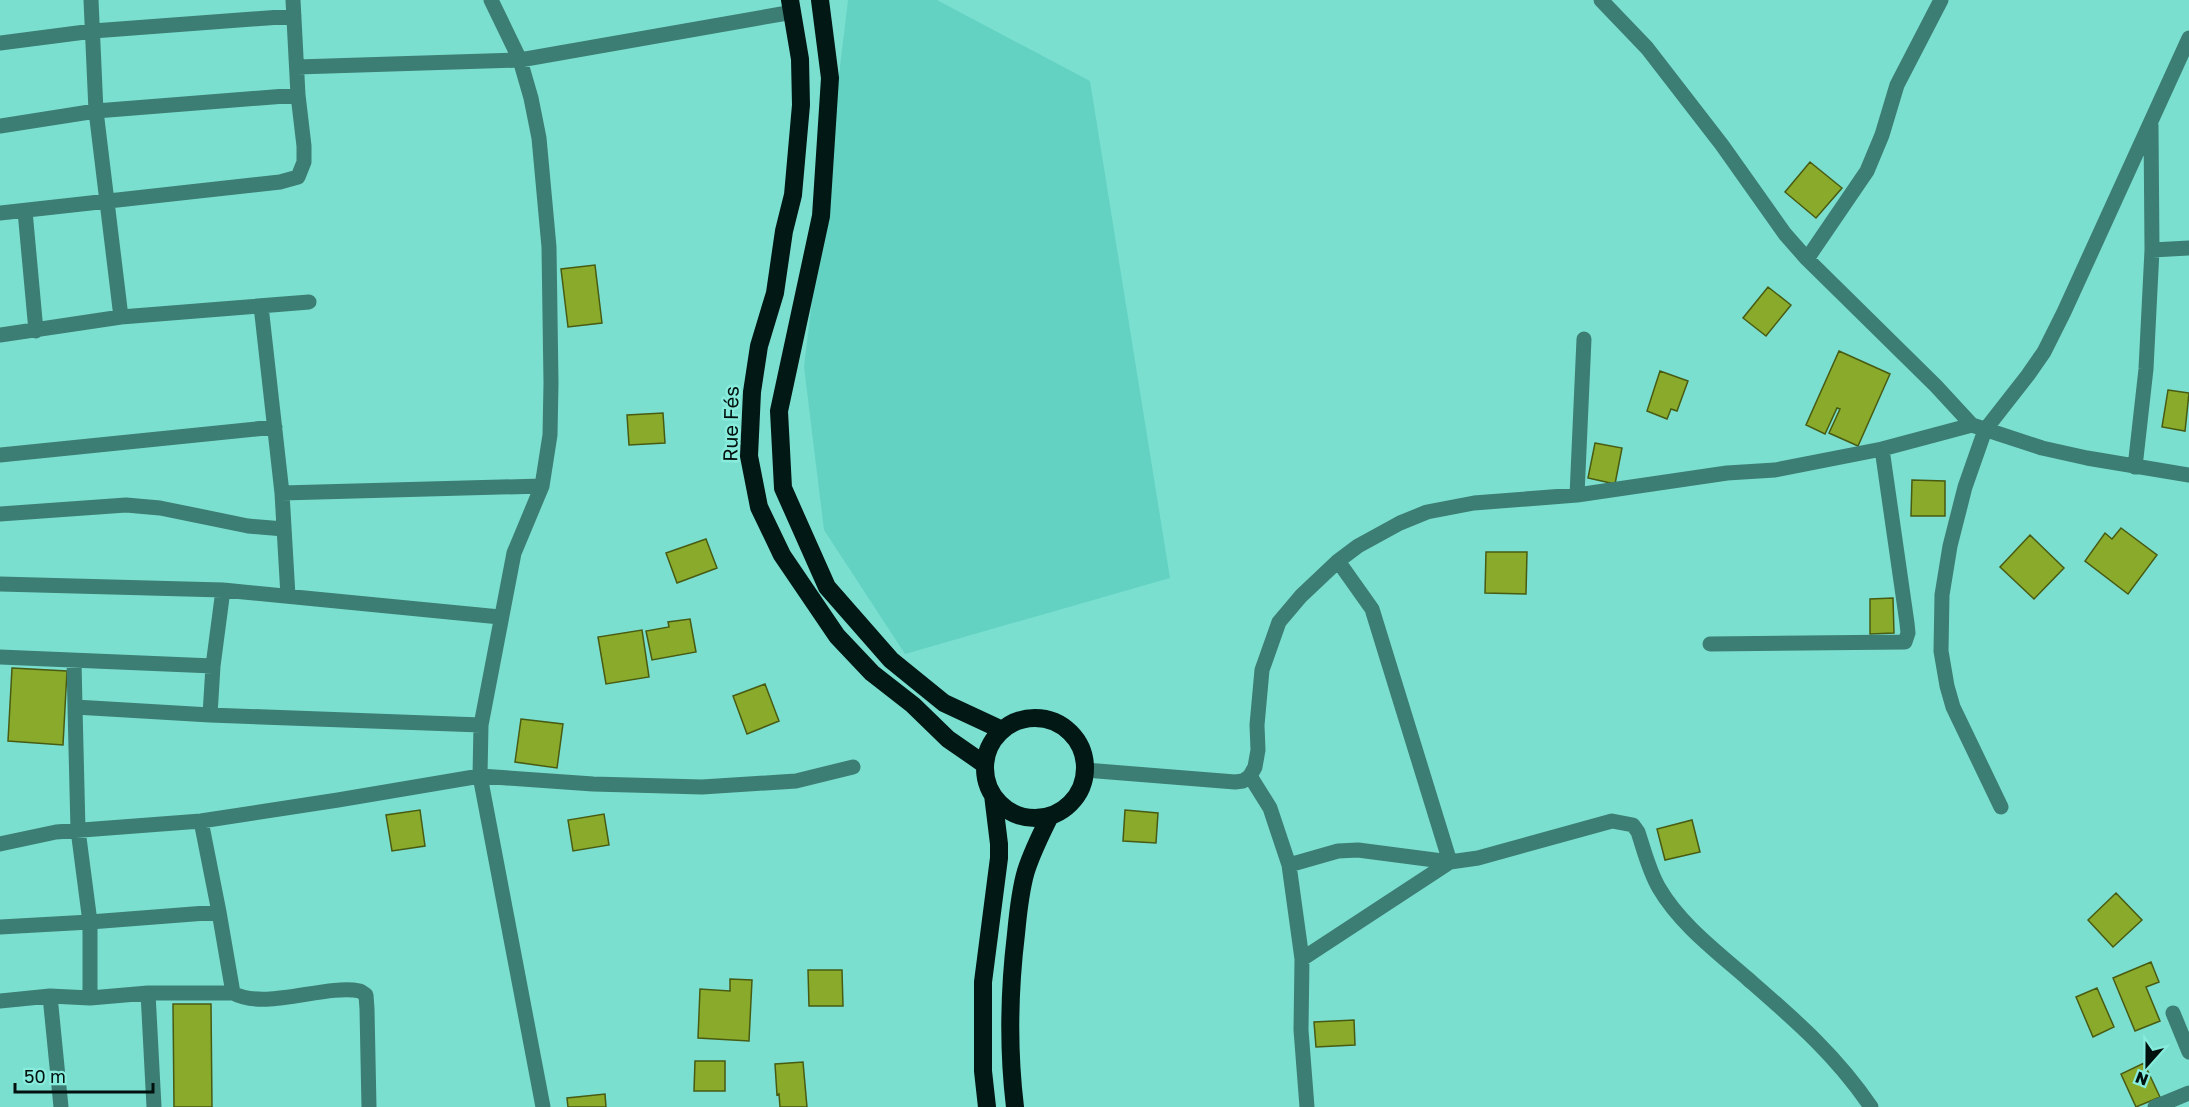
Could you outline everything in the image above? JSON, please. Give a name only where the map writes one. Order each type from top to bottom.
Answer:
[{"type":"highway","points":[[820,0],[830,78],[821,216],[779,411],[783,488],[826,588],[891,660],[944,703],[1002,730]]},
{"type":"highway","name":"Rue Fés","points":[[792,6],[800,59],[801,105],[792,195],[775,293],[759,346],[752,392],[749,456],[759,507],[782,555],[837,636],[872,673],[912,705],[948,739],[984,764]]},
{"type":"highway","points":[[987,1107],[983,1071],[983,982],[999,858],[993,795],[986,780],[984,764],[990,744],[1002,730],[1023,719],[1046,719],[1067,729],[1081,747],[1085,770],[1080,790],[1068,806],[1050,816],[1028,818],[1008,811],[993,795]]},
{"type":"highway","points":[[1016,1107],[1011,1070],[1010,984],[1016,931],[1026,871],[1036,843],[1050,816]]},
{"type":"street","points":[[91,0],[96,111],[122,317]]},
{"type":"street","points":[[0,213],[294,179],[300,174],[304,162],[293,0]]},
{"type":"street","points":[[491,0],[520,60],[539,138],[549,247],[550,435],[542,486],[514,554],[500,617],[481,725],[480,776],[543,1107]]},
{"type":"street","points":[[1600,0],[1647,48],[1806,259],[1978,428],[2042,448],[2134,467],[2189,475]]},
{"type":"street","points":[[1806,259],[1867,171],[1882,135],[1897,85],[1941,0]]},
{"type":"street","points":[[297,67],[520,60],[792,6]]},
{"type":"street","points":[[0,43],[93,31],[294,16]]},
{"type":"street","points":[[2001,807],[1953,707],[1941,651],[1942,595],[1950,546],[1978,428],[2028,375],[2044,352],[2189,38]]},
{"type":"street","points":[[0,126],[96,111],[298,95]]},
{"type":"street","points":[[2134,467],[2146,369],[2152,250],[2151,119]]},
{"type":"street","points":[[25,211],[36,331]]},
{"type":"street","points":[[2152,250],[2189,248]]},
{"type":"street","points":[[0,335],[122,317],[309,302]]},
{"type":"street","points":[[261,306],[282,493],[288,596]]},
{"type":"street","points":[[1577,495],[1584,339]]},
{"type":"street","points":[[0,455],[275,427]]},
{"type":"street","points":[[1085,770],[1235,782],[1243,781],[1250,776],[1255,767],[1258,750],[1257,725],[1262,670],[1279,622],[1288,610],[1338,561],[1358,546],[1427,512],[1474,503],[1577,495],[1727,473],[1775,470],[1978,428]]},
{"type":"street","points":[[1710,644],[1905,642],[1908,633],[1907,623],[1882,448]]},
{"type":"street","points":[[282,493],[542,486]]},
{"type":"street","points":[[0,514],[126,505],[160,508],[248,526],[284,529]]},
{"type":"street","points":[[1338,561],[1372,609],[1450,862]]},
{"type":"street","points":[[0,585],[223,590],[500,617]]},
{"type":"street","points":[[210,714],[213,666],[223,590]]},
{"type":"street","points":[[0,657],[213,666]]},
{"type":"street","points":[[74,661],[78,830],[90,922],[90,998]]},
{"type":"street","points":[[75,707],[481,725]]},
{"type":"street","points":[[0,844],[30,836],[78,830],[201,821],[480,776],[593,784],[702,786],[796,781],[853,767]]},
{"type":"street","points":[[1250,776],[1270,808],[1289,866],[1302,959],[1301,1030],[1307,1107]]},
{"type":"street","points":[[201,821],[233,993]]},
{"type":"street","points":[[1289,866],[1338,851],[1358,850],[1450,862],[1478,858],[1612,821],[1633,825],[1638,832],[1658,887],[1680,916],[1711,947],[1810,1033],[1852,1079],[1871,1107]]},
{"type":"street","points":[[1302,959],[1450,862]]},
{"type":"street","points":[[0,927],[219,912]]},
{"type":"street","points":[[0,1001],[50,996],[90,998],[148,993],[233,993],[244,997],[264,998],[356,990],[363,992],[366,995],[367,1009],[369,1107]]},
{"type":"street","points":[[148,993],[154,1107]]},
{"type":"street","points":[[50,996],[61,1107]]},
{"type":"street","points":[[2173,1013],[2189,1052]]},
{"type":"street","points":[[2156,1107],[2189,1093]]},
{"type":"shaded area","points":[[848,0],[937,0],[1090,81],[1170,578],[905,654],[824,530],[804,367]]},
{"type":"building","points":[[1810,162],[1842,188],[1816,218],[1785,192]]},
{"type":"building","points":[[595,265],[602,323],[568,327],[561,269]]},
{"type":"building","points":[[1768,287],[1791,305],[1766,336],[1743,318]]},
{"type":"building","points":[[1839,351],[1890,374],[1858,446],[1829,433],[1840,409],[1837,408],[1825,434],[1806,425]]},
{"type":"building","points":[[1660,371],[1688,381],[1677,411],[1671,409],[1667,419],[1647,411]]},
{"type":"building","points":[[2168,390],[2189,393],[2185,431],[2162,427]]},
{"type":"building","points":[[663,413],[665,443],[629,445],[627,415]]},
{"type":"building","points":[[1595,443],[1622,448],[1615,484],[1588,478]]},
{"type":"building","points":[[1912,480],[1945,481],[1945,516],[1911,516]]},
{"type":"building","points":[[2121,528],[2157,555],[2128,594],[2085,561],[2105,533],[2112,539]]},
{"type":"building","points":[[2030,535],[2064,568],[2034,599],[2000,567]]},
{"type":"building","points":[[706,539],[717,568],[677,583],[666,553]]},
{"type":"building","points":[[1486,552],[1527,552],[1526,594],[1485,593]]},
{"type":"building","points":[[1893,598],[1894,633],[1870,634],[1870,599]]},
{"type":"building","points":[[690,619],[696,652],[652,660],[646,631],[669,627],[668,622]]},
{"type":"building","points":[[642,630],[649,677],[606,684],[598,637]]},
{"type":"building","points":[[12,668],[67,671],[63,745],[8,741]]},
{"type":"building","points":[[765,684],[779,721],[747,734],[733,696]]},
{"type":"building","points":[[521,719],[563,724],[557,768],[515,762]]},
{"type":"building","points":[[420,810],[425,846],[392,851],[386,815]]},
{"type":"building","points":[[1125,810],[1158,813],[1156,843],[1123,841]]},
{"type":"building","points":[[604,814],[609,845],[573,851],[568,820]]},
{"type":"building","points":[[1692,820],[1700,852],[1665,860],[1657,829]]},
{"type":"building","points":[[2116,893],[2142,920],[2113,947],[2088,920]]},
{"type":"building","points":[[2151,962],[2159,982],[2146,987],[2160,1021],[2135,1031],[2113,978]]},
{"type":"building","points":[[808,970],[842,970],[843,1006],[809,1006]]},
{"type":"building","points":[[730,979],[752,980],[749,1041],[698,1038],[700,989],[730,991]]},
{"type":"building","points":[[2097,988],[2114,1027],[2093,1037],[2076,997]]},
{"type":"building","points":[[173,1004],[211,1004],[212,1107],[174,1107]]},
{"type":"building","points":[[1354,1020],[1355,1045],[1316,1047],[1314,1022]]},
{"type":"building","points":[[695,1061],[725,1061],[725,1091],[694,1091]]},
{"type":"building","points":[[803,1062],[807,1107],[780,1107],[775,1064]]},
{"type":"building","points":[[2144,1063],[2160,1097],[2136,1107],[2121,1074]]},
{"type":"building","points":[[605,1094],[606,1107],[568,1107],[567,1098]]}]
